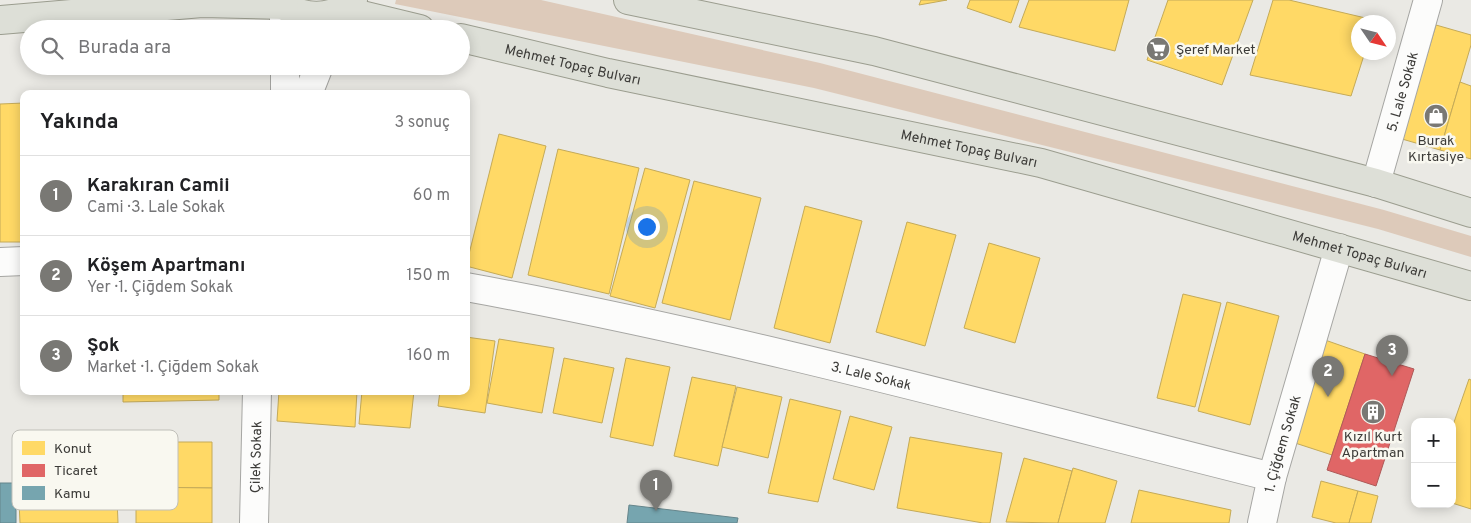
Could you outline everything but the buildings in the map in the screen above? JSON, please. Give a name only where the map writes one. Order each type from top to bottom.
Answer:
[{"type":"main road","points":[[628,0],[874,51],[1376,183],[1471,213]]},
{"type":"main road","points":[[0,20],[202,3],[282,11],[311,16],[342,13],[376,20]]},
{"type":"main road","name":"Mehmet Topaç Bulvarı","points":[[470,40],[608,73],[1041,164],[1471,286]]},
{"type":"street","name":"5. Lale Sokak","points":[[1376,183],[1428,0]]},
{"type":"street","points":[[285,75],[285,90]]},
{"type":"street","points":[[310,90],[315,75]]},
{"type":"street","name":"1. Çiğdem Sokak","points":[[1262,523],[1272,477],[1339,248]]},
{"type":"street","points":[[0,262],[20,261]]},
{"type":"street","name":"3. Lale Sokak","points":[[470,288],[616,316],[788,355],[1272,477]]},
{"type":"street","name":"Çilek Sokak","points":[[254,523],[256,395]]},
{"type":"shaded area","points":[[396,0],[541,0],[820,63],[1384,210],[1471,236],[1471,257],[1378,229],[814,88],[395,4]]},
{"type":"place","name":"Şeref Market","points":[[1158,49]]},
{"type":"place","name":"Burak Kırtasiye","points":[[1436,116]]},
{"type":"place","name":"Şok","points":[[1392,376]]},
{"type":"place","name":"Köşem Apartmanı","points":[[1328,397]]},
{"type":"place","name":"Kızıl Kurt Apartman","points":[[1373,412]]},
{"type":"place","name":"Karakıran Camii","points":[[656,511]]}]
